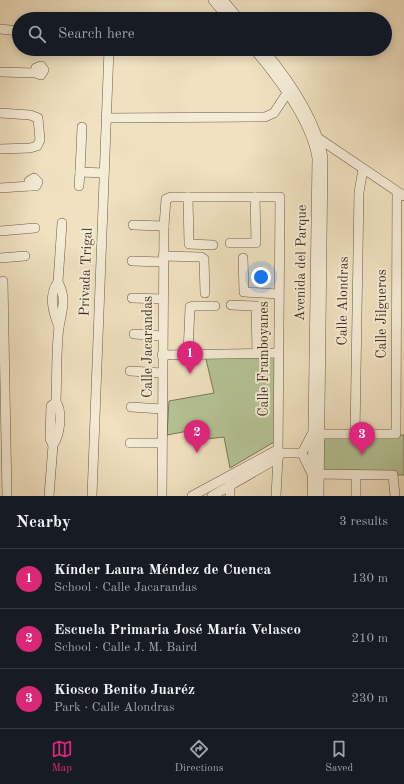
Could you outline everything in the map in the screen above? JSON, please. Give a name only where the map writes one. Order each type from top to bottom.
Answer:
[{"type":"street","points":[[213,0],[223,12]]},
{"type":"street","points":[[223,0],[233,12]]},
{"type":"street","points":[[0,29],[12,30]]},
{"type":"street","name":"Privada Trigal","points":[[92,496],[109,56]]},
{"type":"street","name":"Avenida del Parque","points":[[260,56],[309,115],[320,139],[324,157],[316,434]]},
{"type":"street","name":"Avenida del Parque","points":[[267,56],[289,91],[310,133],[316,158],[316,475],[319,496]]},
{"type":"street","points":[[0,72],[36,73]]},
{"type":"street","points":[[106,118],[265,117],[274,113],[289,91]]},
{"type":"street","points":[[0,113],[30,115],[38,118],[40,140],[37,146],[30,148],[0,148]]},
{"type":"street","points":[[79,186],[82,127]]},
{"type":"street","points":[[310,133],[401,195]]},
{"type":"street","name":"Calle Alondras","points":[[355,434],[359,192],[363,169]]},
{"type":"street","points":[[80,172],[104,173]]},
{"type":"street","points":[[0,188],[30,186]]},
{"type":"street","name":"Calle Jilgueros","points":[[355,434],[396,434],[401,195]]},
{"type":"street","name":"Calle Jacarandas","points":[[162,496],[163,259],[166,199],[171,197],[188,197]]},
{"type":"street","points":[[213,245],[189,244],[188,197],[256,197],[256,243],[230,243]]},
{"type":"street","name":"Calle Framboyanes","points":[[256,197],[280,197],[278,294],[279,454],[276,496]]},
{"type":"street","points":[[49,496],[53,445],[50,439],[51,406],[56,402],[59,327],[63,309],[62,290],[58,282],[62,223]]},
{"type":"street","points":[[133,225],[164,226]]},
{"type":"street","points":[[0,231],[36,228]]},
{"type":"street","points":[[0,258],[25,256]]},
{"type":"street","points":[[132,261],[201,257],[204,259],[205,293]]},
{"type":"street","points":[[243,258],[244,292],[278,294]]},
{"type":"street","points":[[3,281],[2,354],[7,496]]},
{"type":"street","points":[[132,298],[163,299]]},
{"type":"street","points":[[231,305],[256,306],[257,353]]},
{"type":"street","points":[[188,354],[190,307],[215,306]]},
{"type":"street","points":[[134,334],[162,336]]},
{"type":"street","points":[[162,355],[278,353]]},
{"type":"street","points":[[130,371],[162,373]]},
{"type":"street","points":[[131,407],[162,409]]},
{"type":"street","points":[[302,453],[316,434],[355,434]]},
{"type":"street","points":[[130,443],[162,443]]},
{"type":"street","points":[[192,496],[279,454],[302,453]]},
{"type":"street","points":[[302,453],[316,475],[392,475],[395,496]]},
{"type":"street","points":[[216,495],[230,484],[279,454]]},
{"type":"street","name":"Avenida del Parque","points":[[312,496],[316,475]]},
{"type":"street","points":[[356,475],[356,496]]},
{"type":"street","points":[[230,484],[230,496]]},
{"type":"green space","points":[[278,353],[274,442],[230,468],[224,437],[206,439],[204,428],[167,435],[169,401],[214,393],[205,355]]},
{"type":"green space","points":[[319,434],[404,435],[404,475],[319,475]]},
{"type":"place","name":"Kínder Laura Méndez de Cuenca","points":[[190,374]]},
{"type":"place","name":"Escuela Primaria José María Velasco","points":[[197,453]]},
{"type":"place","name":"Kiosco Benito Juaréz","points":[[362,455]]}]
